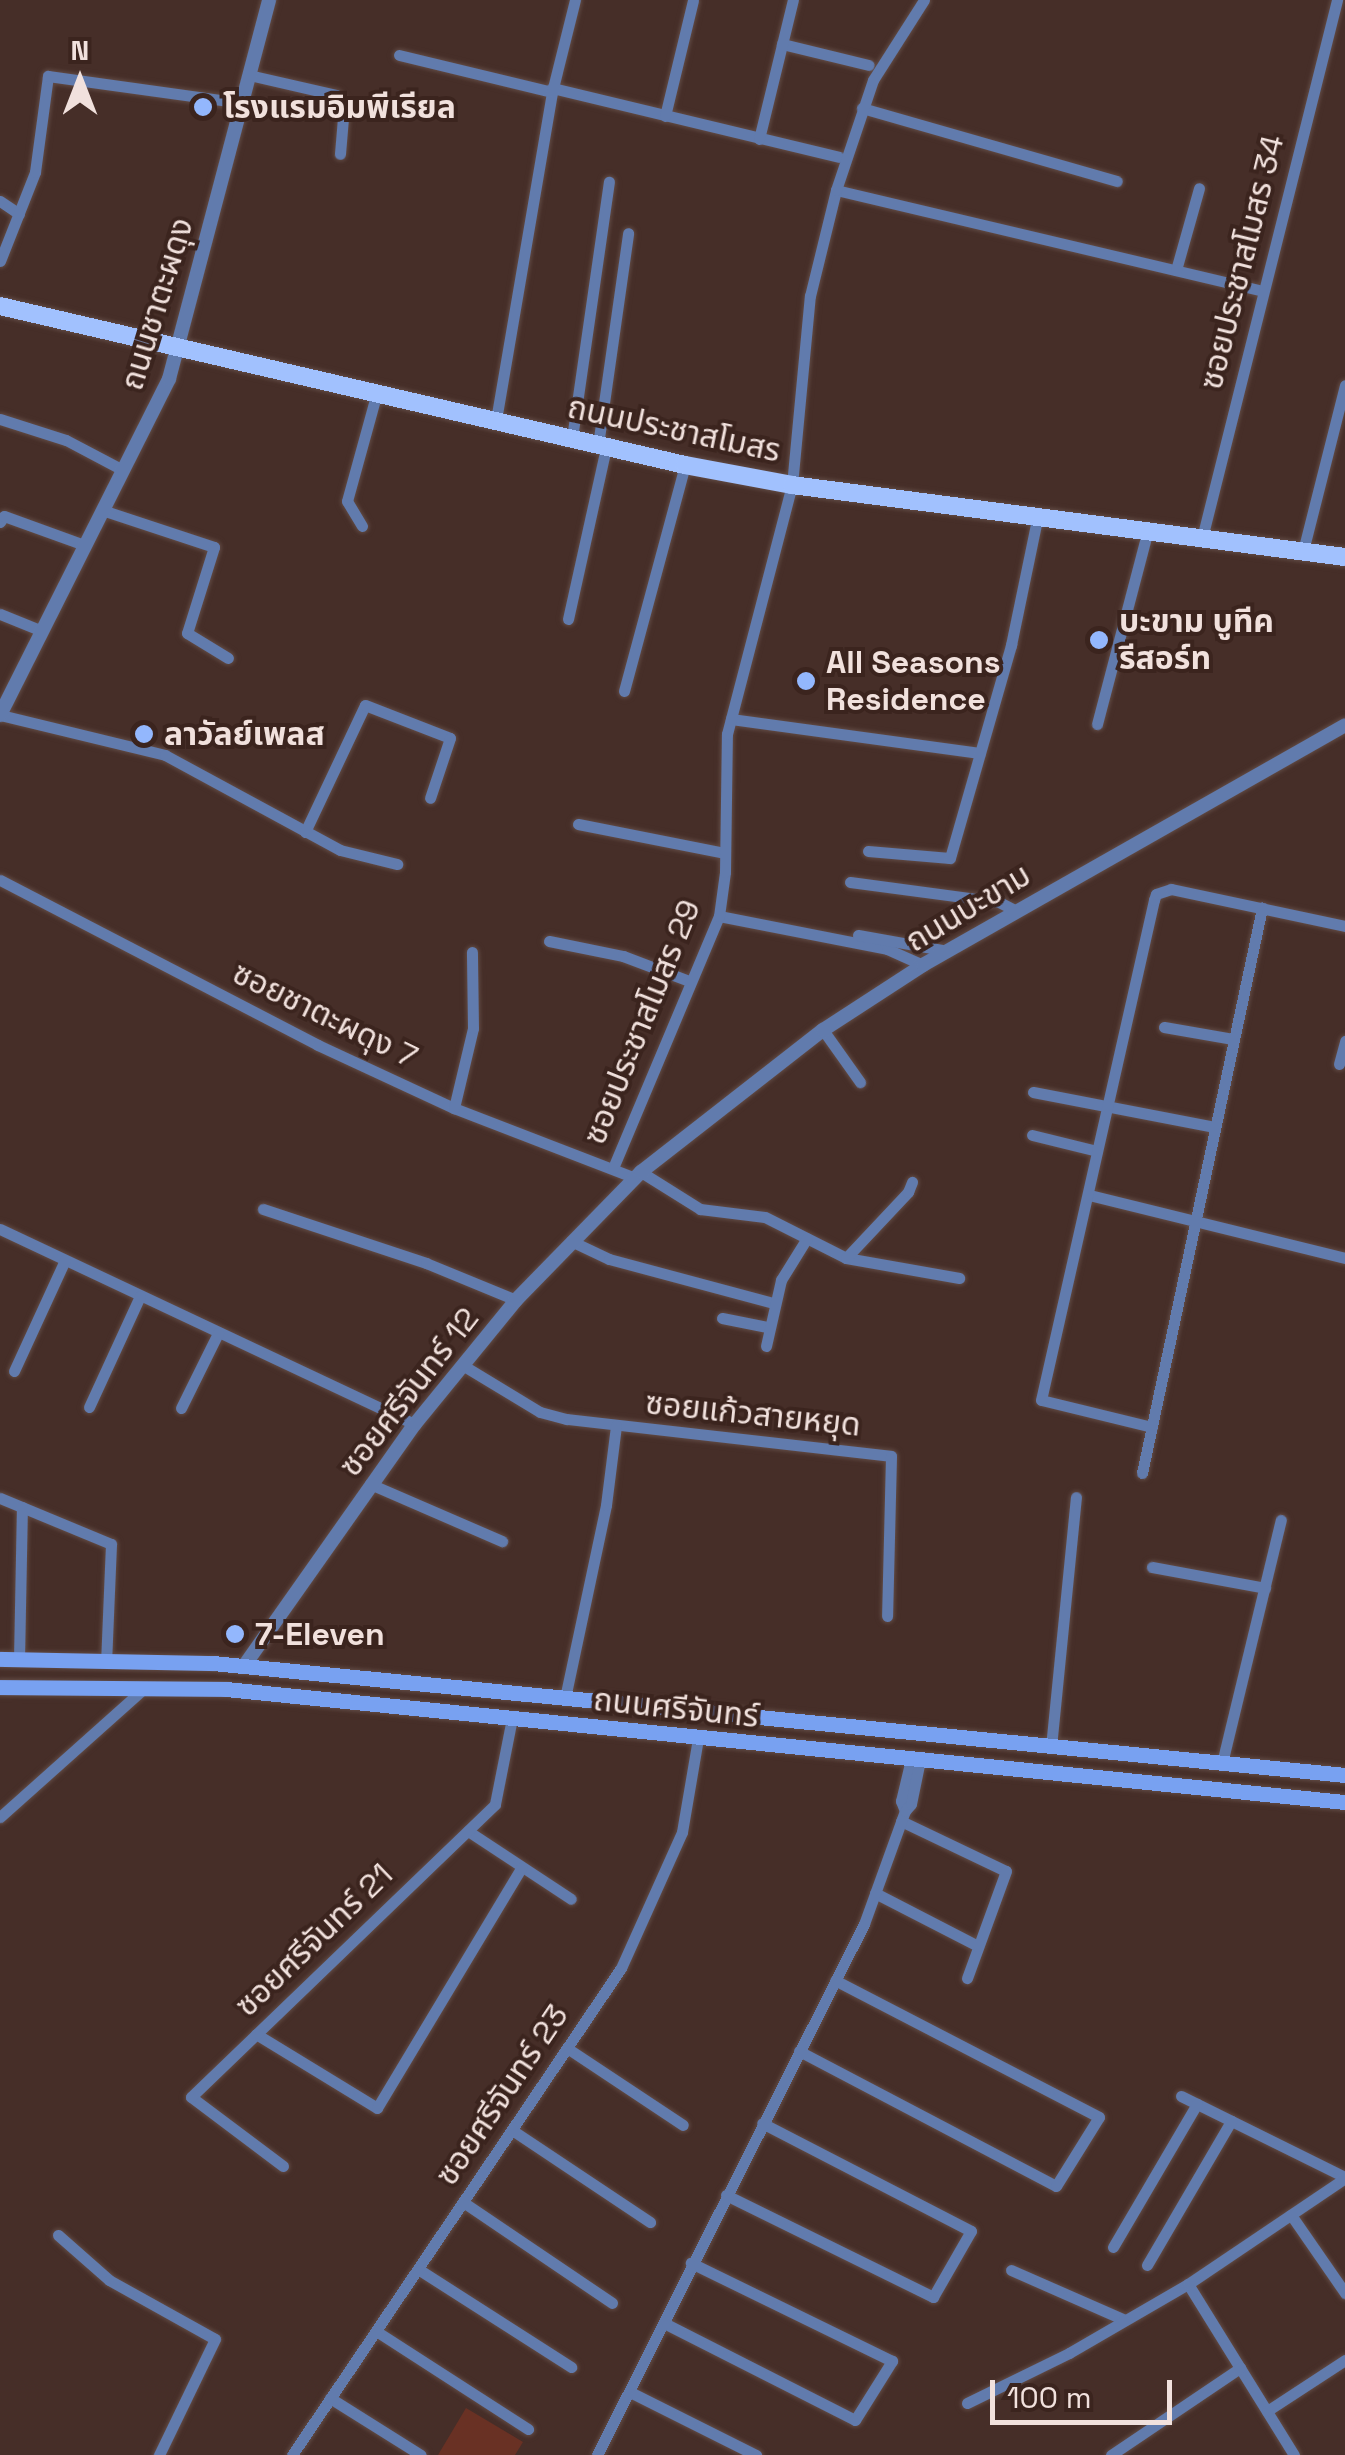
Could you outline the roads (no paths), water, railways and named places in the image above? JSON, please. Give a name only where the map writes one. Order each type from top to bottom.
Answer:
[{"type":"main road","name":"ถนนประชาสโมสร","points":[[0,306],[685,466],[792,486],[1345,557]]},
{"type":"main road","name":"ถนนศรีจันทร์","points":[[0,1659],[244,1666],[1345,1775]]},
{"type":"main road","points":[[234,1691],[244,1666]]},
{"type":"main road","name":"ถนนศรีจันทร์","points":[[0,1687],[234,1691],[1345,1802]]},
{"type":"street","name":"ถนนชาตะผดุง","points":[[0,715],[123,470],[180,345],[269,0]]},
{"type":"street","points":[[496,420],[552,90],[575,0]]},
{"type":"street","points":[[665,116],[693,0]]},
{"type":"street","points":[[760,139],[793,0]]},
{"type":"street","name":"ซอยประชาสโมสร 29","points":[[613,1168],[718,916],[731,719],[792,486],[810,296],[836,190],[862,108],[873,80],[924,0]]},
{"type":"street","name":"ซอยประชาสโมสร 34","points":[[1202,538],[1337,0]]},
{"type":"street","points":[[782,44],[869,65]]},
{"type":"street","points":[[399,55],[839,158]]},
{"type":"street","points":[[249,74],[336,95],[344,106],[340,154]]},
{"type":"street","points":[[0,260],[35,172],[48,76],[243,103]]},
{"type":"street","points":[[862,108],[1116,181]]},
{"type":"street","points":[[572,438],[608,182]]},
{"type":"street","points":[[1176,270],[1199,188]]},
{"type":"street","points":[[836,190],[1263,291]]},
{"type":"street","points":[[0,202],[19,214]]},
{"type":"street","points":[[568,619],[602,446],[628,232]]},
{"type":"street","points":[[1303,552],[1345,385]]},
{"type":"street","points":[[362,526],[347,501],[377,392]]},
{"type":"street","points":[[0,419],[66,440],[123,470]]},
{"type":"street","points":[[624,691],[685,466]]},
{"type":"street","points":[[102,510],[214,548],[187,633],[228,658]]},
{"type":"street","points":[[0,522],[4,516],[84,545]]},
{"type":"street","points":[[868,851],[950,858],[1011,645],[1038,516]]},
{"type":"street","points":[[1097,724],[1148,530]]},
{"type":"street","points":[[0,614],[42,631]]},
{"type":"street","points":[[306,832],[365,705],[450,738],[430,798]]},
{"type":"street","points":[[0,715],[165,755],[340,850],[396,864]]},
{"type":"street","points":[[731,719],[980,753]]},
{"type":"street","name":"ถนนบะขาม","points":[[638,1175],[823,1030],[948,950],[1280,766],[1345,725]]},
{"type":"street","points":[[578,824],[724,852]]},
{"type":"street","name":"ซอยชาตะผดุง 7","points":[[0,880],[318,1045],[454,1108],[638,1175],[700,1209],[765,1218],[846,1258],[960,1278]]},
{"type":"street","points":[[850,882],[998,902],[1016,911]]},
{"type":"street","points":[[1152,1427],[1041,1400],[1156,894],[1171,889],[1345,926]]},
{"type":"street","points":[[1142,1473],[1262,908]]},
{"type":"street","points":[[718,916],[887,950],[923,966]]},
{"type":"street","points":[[858,934],[948,950]]},
{"type":"street","points":[[549,941],[622,956],[689,980]]},
{"type":"street","points":[[454,1108],[473,1028],[472,952]]},
{"type":"street","points":[[1164,1026],[1233,1038]]},
{"type":"street","points":[[823,1030],[860,1082]]},
{"type":"street","points":[[1339,1064],[1345,1041]]},
{"type":"street","points":[[1033,1092],[1215,1127]]},
{"type":"street","points":[[1032,1135],[1097,1151]]},
{"type":"street","name":"ซอยศรีจันทร์ 12","points":[[244,1666],[415,1424],[516,1300],[638,1175]]},
{"type":"street","points":[[846,1258],[908,1192],[912,1182]]},
{"type":"street","points":[[1089,1194],[1345,1258]]},
{"type":"street","points":[[263,1209],[426,1263],[516,1300]]},
{"type":"street","points":[[0,1229],[415,1424]]},
{"type":"street","points":[[766,1346],[773,1303],[807,1238]]},
{"type":"street","points":[[571,1241],[609,1259],[773,1303]]},
{"type":"street","points":[[14,1371],[65,1260]]},
{"type":"street","points":[[89,1407],[140,1296]]},
{"type":"street","points":[[722,1318],[767,1327]]},
{"type":"street","points":[[181,1408],[218,1333]]},
{"type":"street","name":"ซอยแก้วสายหยุด","points":[[464,1366],[540,1412],[616,1426],[891,1456],[886,1616]]},
{"type":"street","points":[[565,1698],[606,1505],[616,1426]]},
{"type":"street","points":[[370,1484],[502,1541]]},
{"type":"street","points":[[1051,1747],[1076,1497]]},
{"type":"street","points":[[0,1498],[111,1544],[106,1661]]},
{"type":"street","points":[[19,1660],[22,1507]]},
{"type":"street","points":[[1222,1763],[1281,1520]]},
{"type":"street","points":[[1152,1566],[1265,1588]]},
{"type":"street","points":[[0,1818],[142,1690]]},
{"type":"street","name":"ซอยศรีจันทร์ 21","points":[[283,2166],[191,2097],[495,1804],[512,1718]]},
{"type":"street","name":"ซอยศรีจันทร์ 23","points":[[292,2455],[622,1968],[682,1832],[698,1738]]},
{"type":"street","points":[[598,2455],[632,2393],[691,2264],[875,1893],[903,1816],[912,1804],[916,1760]]},
{"type":"street","points":[[903,1816],[1006,1871],[966,1978]]},
{"type":"street","points":[[468,1830],[571,1900]]},
{"type":"street","points":[[256,2034],[377,2108],[522,1867]]},
{"type":"street","points":[[875,1893],[978,1946]]},
{"type":"street","points":[[799,2051],[1056,2186],[1099,2117],[835,1980]]},
{"type":"street","points":[[567,2048],[683,2125]]},
{"type":"street","points":[[966,2404],[1188,2284],[1345,2178],[1181,2096]]},
{"type":"street","points":[[1112,2247],[1198,2104]]},
{"type":"street","points":[[1147,2265],[1232,2121]]},
{"type":"street","points":[[726,2195],[933,2297],[972,2232],[762,2123]]},
{"type":"street","points":[[512,2130],[650,2222]]},
{"type":"street","points":[[463,2202],[612,2303]]},
{"type":"street","points":[[1291,2215],[1345,2294]]},
{"type":"street","points":[[58,2235],[109,2280],[215,2339],[159,2455]]},
{"type":"street","points":[[664,2323],[855,2420],[892,2361],[691,2264]]},
{"type":"street","points":[[418,2269],[571,2367]]},
{"type":"street","points":[[1011,2270],[1125,2320]]},
{"type":"street","points":[[1188,2284],[1294,2455]]},
{"type":"street","points":[[376,2331],[528,2429]]},
{"type":"street","points":[[1267,2411],[1345,2360]]},
{"type":"street","points":[[1111,2455],[1240,2368]]},
{"type":"street","points":[[632,2393],[756,2455]]},
{"type":"street","points":[[330,2398],[421,2455]]},
{"type":"place","name":"โรงแรมอิมพีเรียล","points":[[203,107]]},
{"type":"place","name":"บะขาม บูทีค รีสอร์ท","points":[[1099,640]]},
{"type":"place","name":"All Seasons Residence","points":[[806,681]]},
{"type":"place","name":"ลาวัลย์เพลส","points":[[144,734]]},
{"type":"place","name":"7-Eleven","points":[[235,1634]]}]
